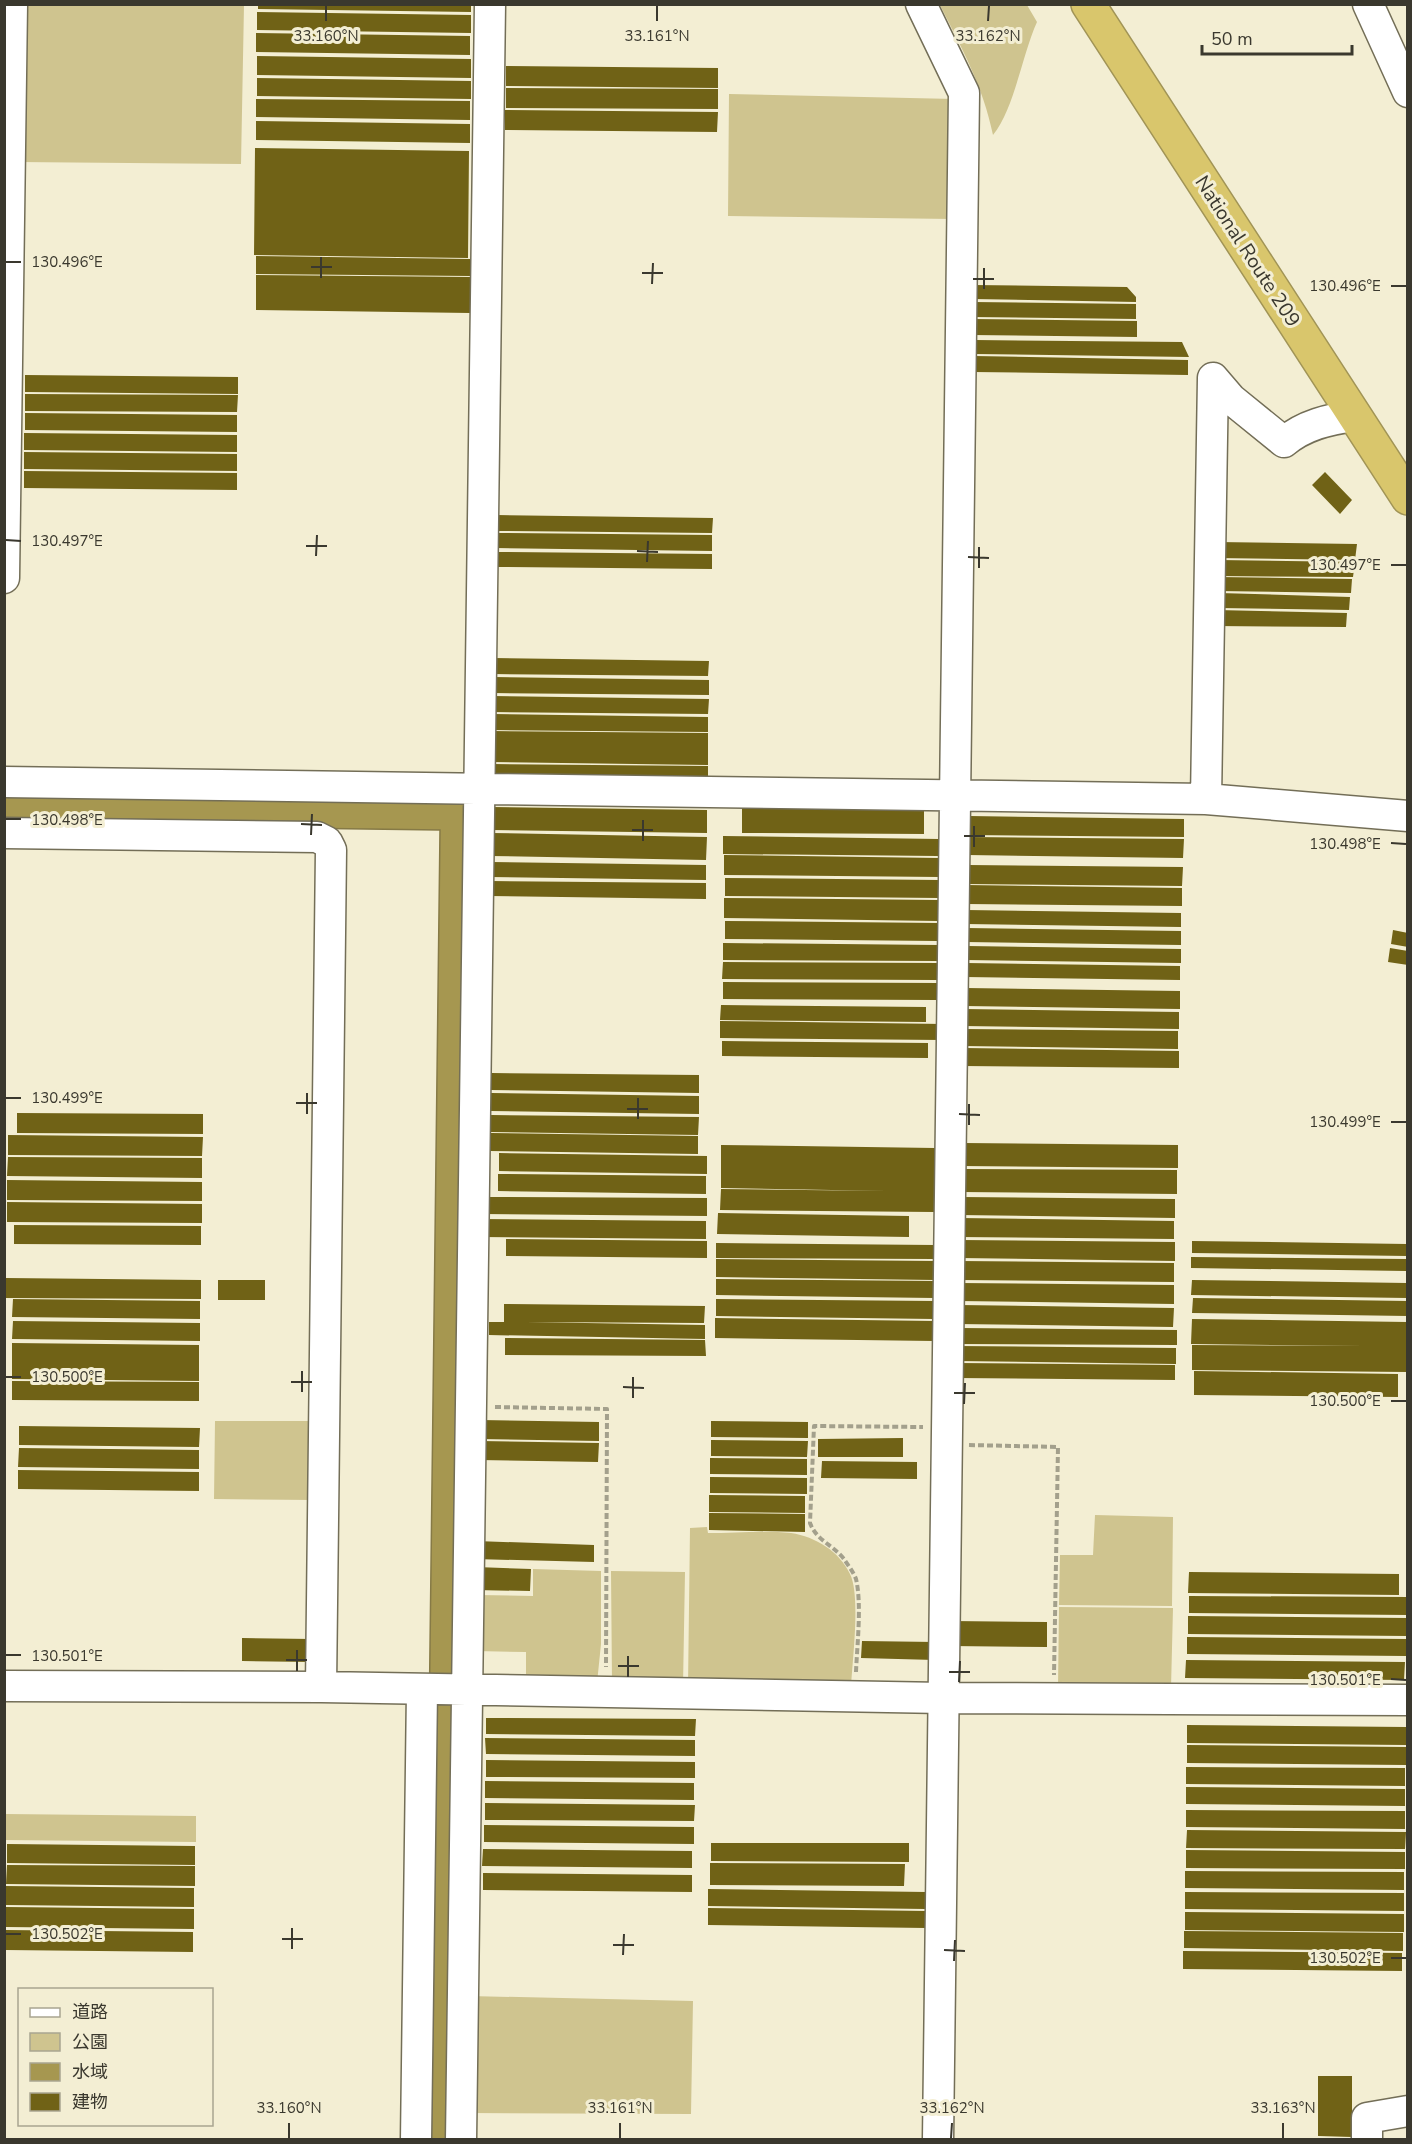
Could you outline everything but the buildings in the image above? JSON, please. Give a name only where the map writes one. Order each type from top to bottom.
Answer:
[{"type":"highway","name":"National Route 209","points":[[1088,4],[1407,498]]},
{"type":"street","points":[[4,578],[12,4]]},
{"type":"street","points":[[461,2139],[490,4]]},
{"type":"street","points":[[921,4],[964,93],[938,2139]]},
{"type":"street","points":[[1368,4],[1407,92]]},
{"type":"street","points":[[1206,799],[1213,378],[1231,399],[1284,442],[1296,431],[1332,418],[1354,416]]},
{"type":"street","points":[[4,782],[1206,799],[1407,816]]},
{"type":"street","points":[[4,833],[317,837],[327,842],[331,850],[321,1687]]},
{"type":"street","points":[[4,1686],[321,1687],[944,1698],[1407,1700]]},
{"type":"street","points":[[416,2139],[422,1690]]},
{"type":"street","points":[[1367,2139],[1366,2118],[1407,2111]]},
{"type":"path","points":[[470,1407],[607,1409],[607,1692]]},
{"type":"path","points":[[856,1696],[858,1596],[855,1578],[833,1547],[814,1534],[810,1523],[814,1426],[948,1435],[1058,1447],[1054,1698]]},
{"type":"green space","points":[[19,5],[244,5],[241,164],[17,162]]},
{"type":"green space","points":[[940,5],[1027,5],[1037,22],[1007,111],[993,135],[978,84]]},
{"type":"green space","points":[[729,94],[955,99],[952,219],[728,216]]},
{"type":"green space","points":[[215,1421],[314,1421],[314,1500],[214,1499]]},
{"type":"green space","points":[[1095,1515],[1173,1517],[1172,1606],[1059,1605],[1060,1555],[1093,1555]]},
{"type":"green space","points":[[707,1527],[708,1533],[771,1532],[800,1535],[826,1546],[840,1558],[850,1574],[855,1597],[851,1689],[688,1686],[690,1528]]},
{"type":"green space","points":[[533,1569],[601,1571],[601,1644],[597,1683],[526,1684],[526,1652],[475,1651],[478,1595],[533,1596]]},
{"type":"green space","points":[[611,1571],[685,1572],[683,1686],[612,1683]]},
{"type":"green space","points":[[1059,1607],[1173,1608],[1171,1688],[1058,1688]]},
{"type":"green space","points":[[5,1814],[196,1816],[196,1842],[5,1840]]},
{"type":"green space","points":[[469,1996],[693,2001],[691,2114],[468,2113]]},
{"type":"water","points":[[5,791],[466,797],[453,2139],[424,2139],[440,830],[5,824]]}]
